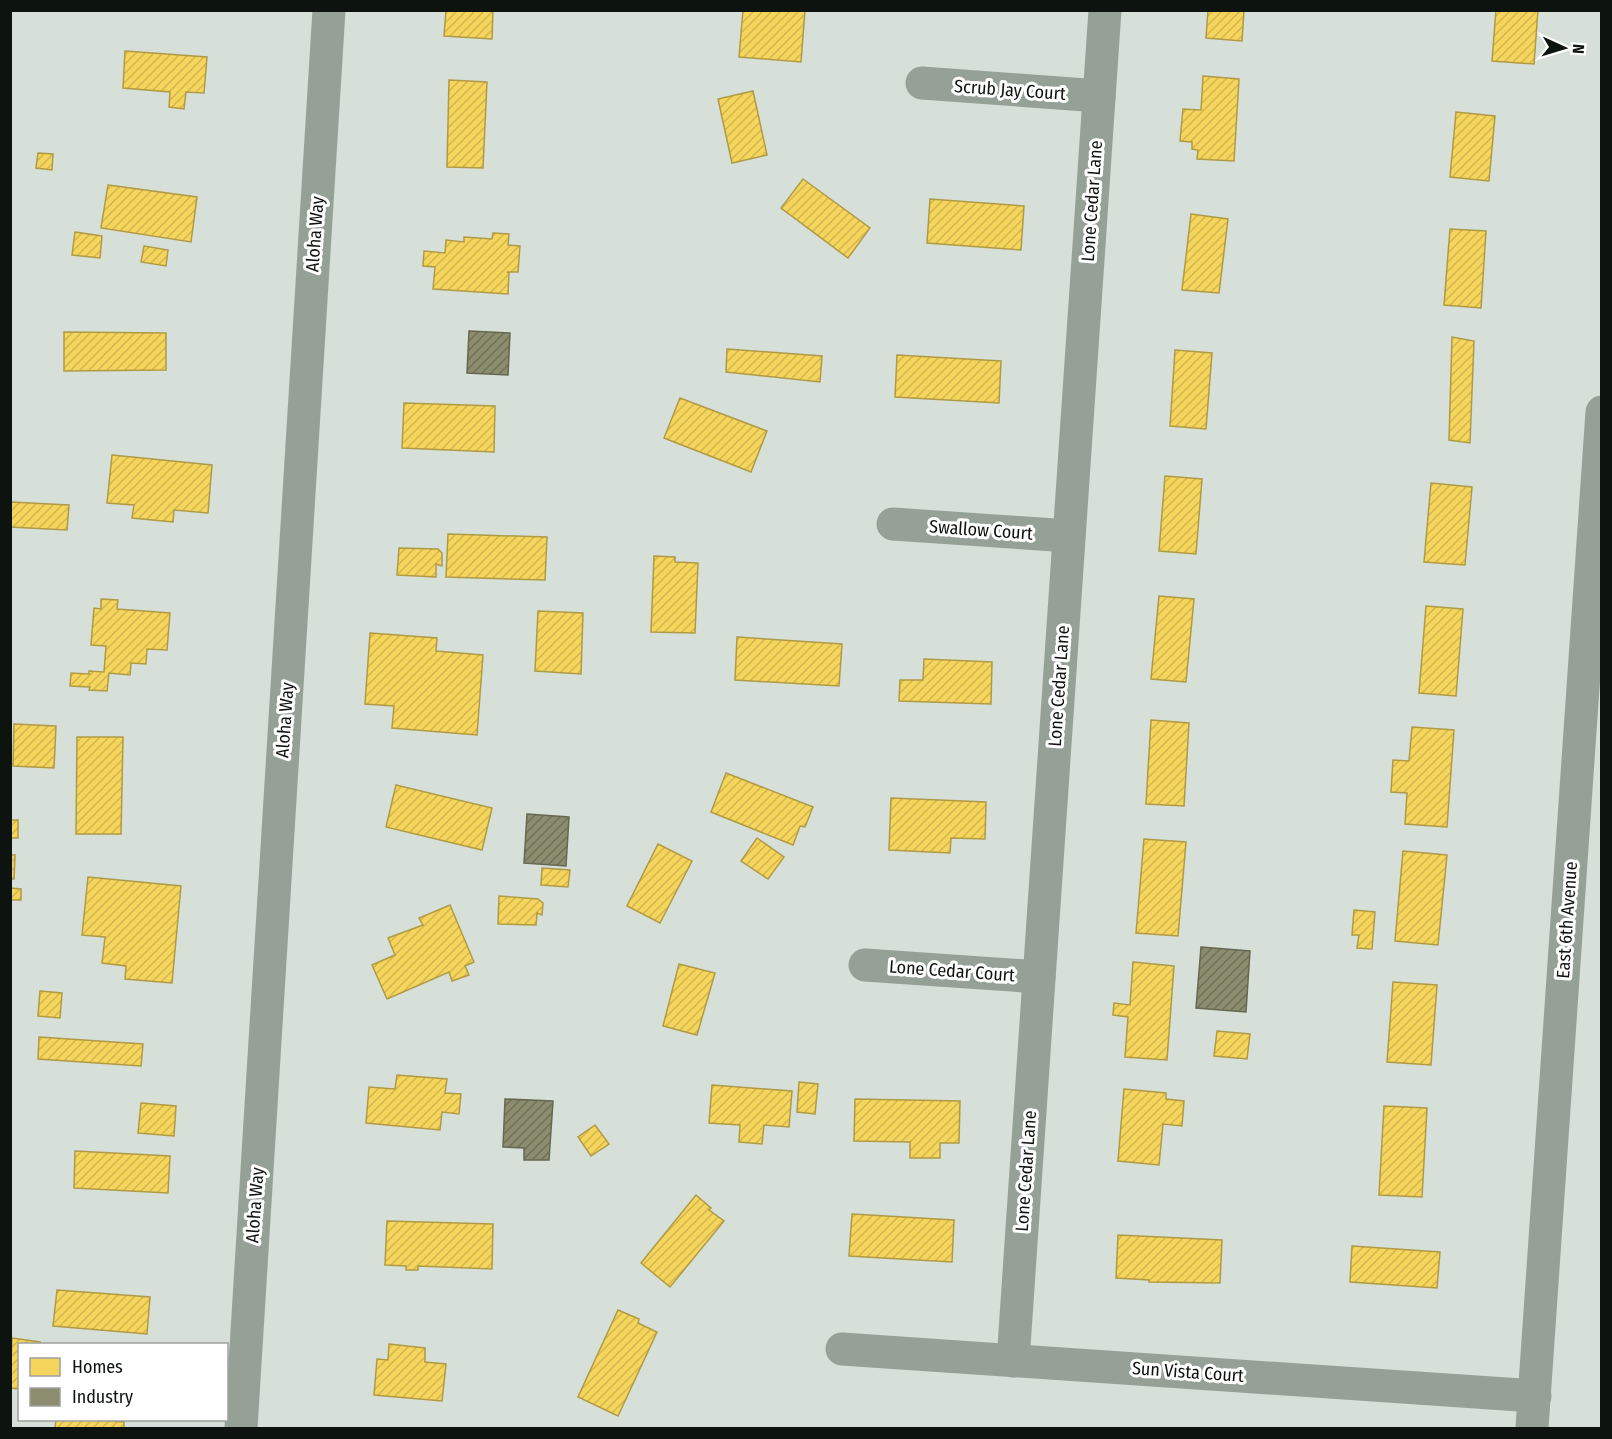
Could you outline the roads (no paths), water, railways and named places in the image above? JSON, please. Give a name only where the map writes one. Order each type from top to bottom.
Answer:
[{"type":"street","name":"Aloha Way","points":[[241,1428],[329,10]]},
{"type":"street","name":"Lone Cedar Lane","points":[[1013,1361],[1104,10]]},
{"type":"street","name":"Scrub Jay Court","points":[[922,84],[1099,96]]},
{"type":"street","name":"East 6th Avenue","points":[[1532,1428],[1592,701],[1602,412]]},
{"type":"street","name":"Swallow Court","points":[[893,524],[1069,536]]},
{"type":"street","name":"Lone Cedar Court","points":[[865,965],[1039,977]]},
{"type":"street","name":"Sun Vista Court","points":[[842,1349],[1535,1395]]}]
